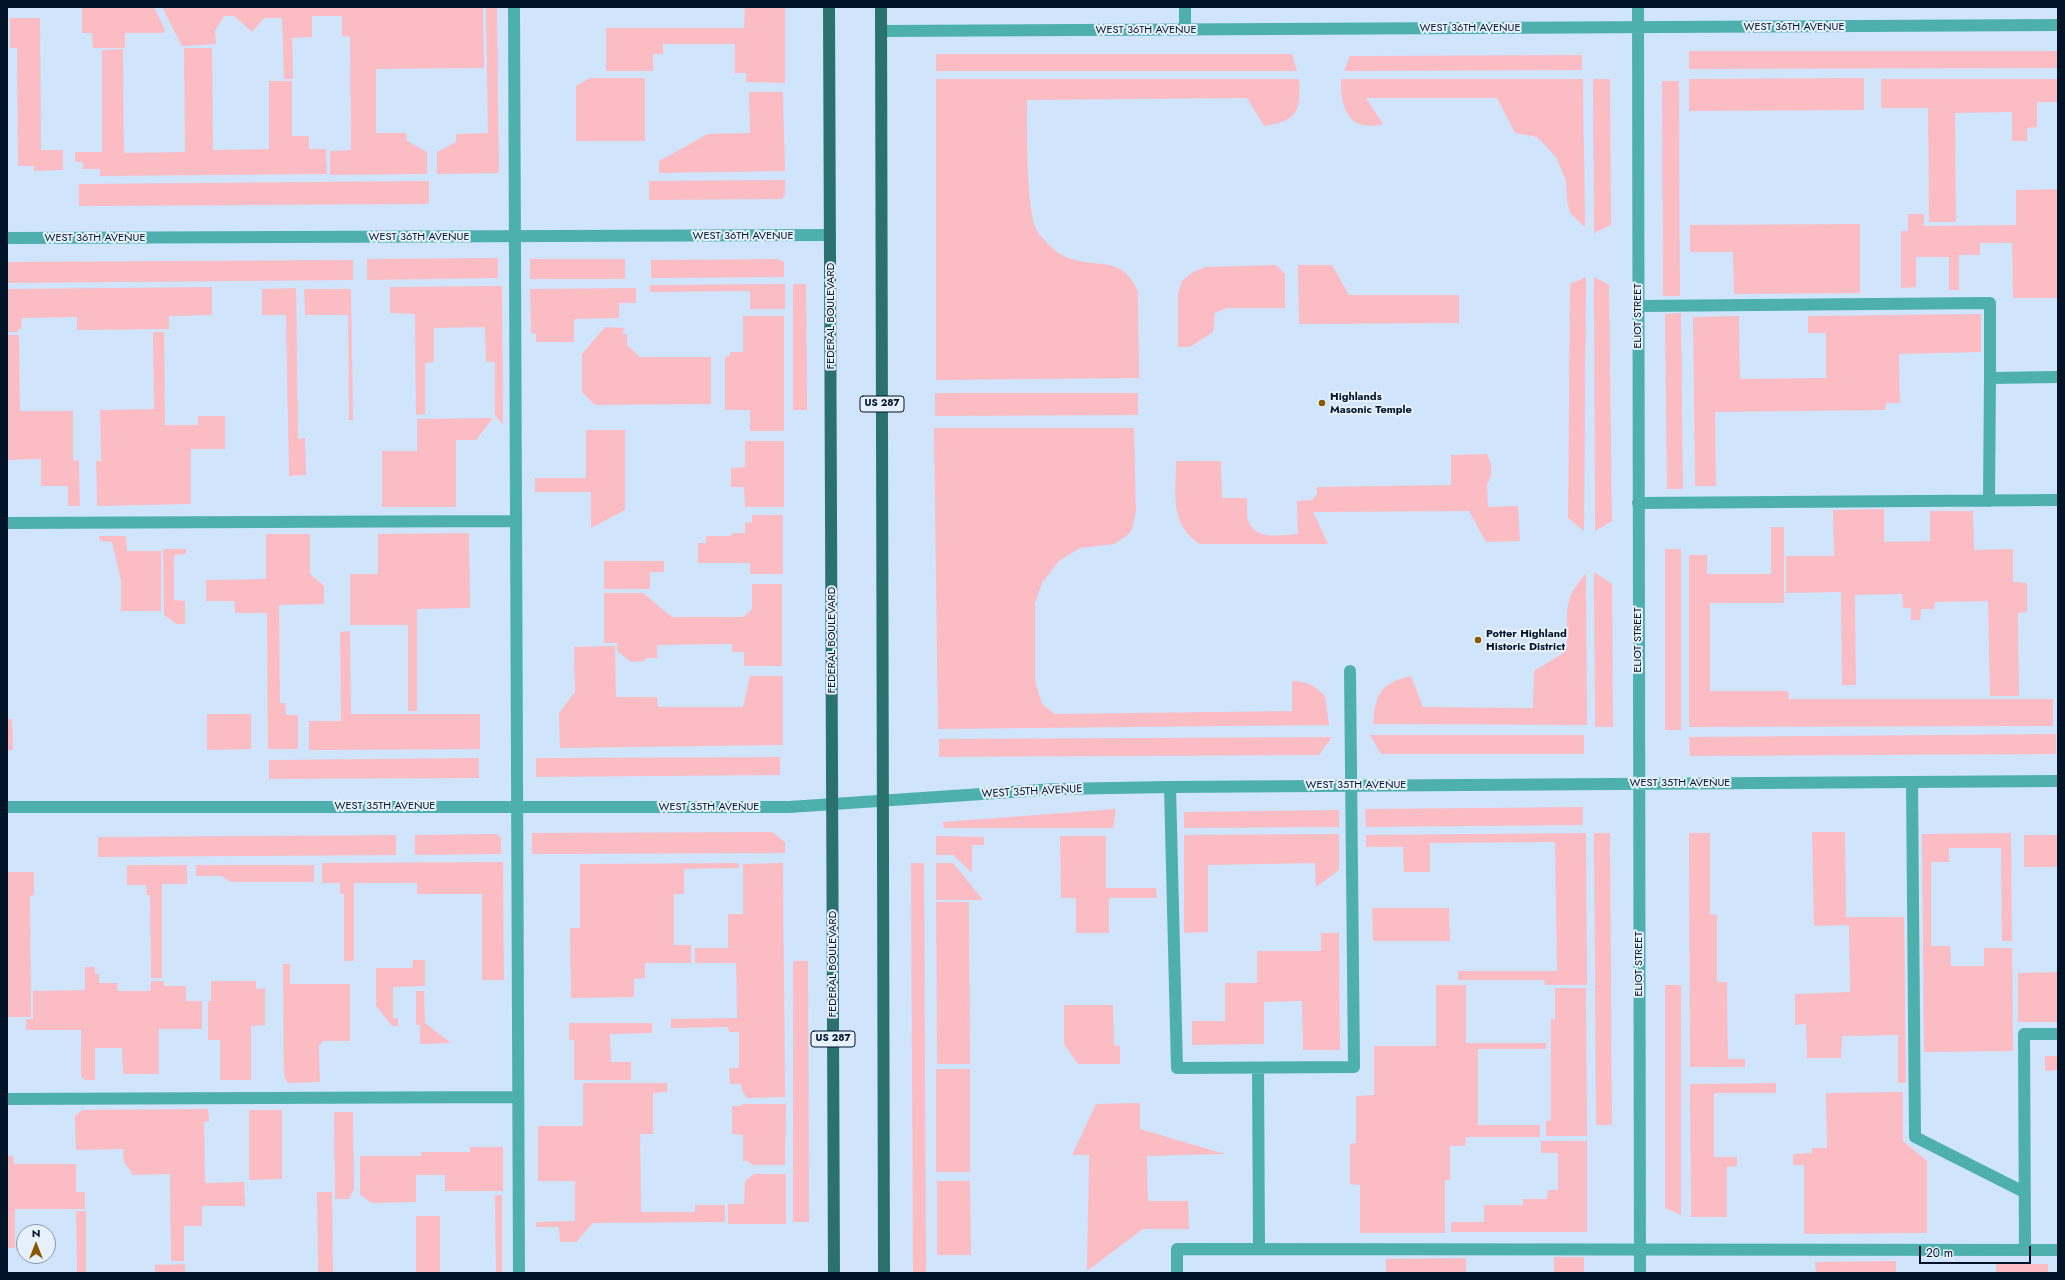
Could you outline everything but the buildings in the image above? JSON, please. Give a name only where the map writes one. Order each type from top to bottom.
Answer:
[{"type":"main road","name":"FEDERAL BOULEVARD","points":[[829,7],[834,1273]]},
{"type":"main road","name":"US 287","points":[[881,7],[884,1273]]},
{"type":"street","points":[[514,7],[519,1273]]},
{"type":"street","points":[[1185,7],[1185,29]]},
{"type":"street","name":"ELIOT STREET","points":[[1638,7],[1640,1273]]},
{"type":"street","name":"WEST 36TH AVENUE","points":[[881,31],[2058,25]]},
{"type":"street","name":"WEST 36TH AVENUE","points":[[7,238],[830,235]]},
{"type":"street","points":[[1638,306],[1990,304],[1989,501]]},
{"type":"street","points":[[1990,378],[2058,377]]},
{"type":"street","points":[[1638,503],[2058,500]]},
{"type":"street","points":[[7,523],[516,521]]},
{"type":"street","points":[[1170,787],[1177,1068],[1354,1067],[1350,671]]},
{"type":"street","name":"WEST 35TH AVENUE","points":[[7,807],[789,807],[1056,789],[1351,785],[2058,781]]},
{"type":"street","points":[[1912,782],[1915,1137],[2024,1192]]},
{"type":"street","points":[[2024,1250],[2024,1034],[2058,1034]]},
{"type":"street","points":[[1258,1068],[1259,1249]]},
{"type":"street","points":[[7,1100],[518,1097]]},
{"type":"street","points":[[1177,1273],[1177,1249],[2058,1250]]},
{"type":"shaded area","points":[[82,7],[154,7],[165,30],[163,33],[125,33],[125,48],[93,48],[92,33],[82,33]]},
{"type":"shaded area","points":[[162,7],[483,7],[484,68],[376,69],[376,133],[406,133],[407,141],[427,152],[427,174],[330,175],[330,151],[351,150],[350,37],[342,36],[342,16],[312,16],[312,37],[292,38],[293,79],[284,79],[282,18],[264,18],[252,32],[234,16],[224,16],[215,31],[216,44],[182,46]]},
{"type":"shaded area","points":[[486,7],[497,7],[499,173],[437,174],[437,152],[456,142],[456,134],[488,133]]},
{"type":"shaded area","points":[[745,7],[785,7],[785,83],[746,82],[746,73],[735,73],[735,44],[663,44],[663,54],[653,54],[653,71],[606,71],[606,28],[744,28]]},
{"type":"shaded area","points":[[10,18],[40,18],[41,150],[63,150],[63,170],[34,171],[34,166],[18,166],[17,48],[10,48]]},
{"type":"shaded area","points":[[184,48],[212,48],[213,150],[269,149],[269,81],[292,81],[292,136],[309,136],[309,149],[326,149],[327,174],[100,176],[100,169],[83,169],[83,162],[75,162],[75,152],[102,152],[102,50],[123,49],[124,153],[185,152]]},
{"type":"shaded area","points":[[1689,51],[2058,51],[2058,68],[1689,69]]},
{"type":"shaded area","points":[[936,54],[1292,54],[1297,71],[936,71]]},
{"type":"shaded area","points":[[1582,55],[1582,70],[1344,71],[1350,56]]},
{"type":"shaded area","points":[[590,78],[645,78],[645,141],[576,141],[576,86]]},
{"type":"shaded area","points":[[1864,78],[1864,110],[1689,111],[1689,79]]},
{"type":"shaded area","points":[[936,79],[1299,79],[1299,99],[1298,107],[1291,117],[1275,124],[1264,126],[1247,98],[1027,100],[1029,188],[1033,221],[1037,231],[1049,245],[1063,256],[1077,261],[1116,267],[1132,280],[1138,292],[1139,378],[936,380]]},
{"type":"shaded area","points":[[1341,79],[1583,79],[1585,227],[1570,213],[1567,201],[1566,181],[1556,157],[1537,137],[1515,133],[1497,98],[1366,98],[1383,124],[1371,126],[1362,125],[1349,116],[1345,108],[1342,100]]},
{"type":"shaded area","points":[[1593,79],[1610,79],[1611,225],[1594,233]]},
{"type":"shaded area","points":[[1881,79],[2058,79],[2058,102],[2037,102],[2037,127],[2027,128],[2027,141],[2012,141],[2012,112],[1955,113],[1956,222],[1929,222],[1928,108],[1881,108]]},
{"type":"shaded area","points":[[1662,81],[1679,81],[1680,296],[1663,296]]},
{"type":"shaded area","points":[[749,92],[783,92],[785,171],[659,173],[659,161],[708,134],[750,133]]},
{"type":"shaded area","points":[[785,180],[785,195],[782,199],[649,200],[649,181]]},
{"type":"shaded area","points":[[429,181],[428,204],[79,206],[79,184]]},
{"type":"shaded area","points":[[2058,189],[2058,298],[2013,298],[2012,243],[1980,243],[1980,255],[1959,255],[1959,290],[1949,290],[1949,257],[1916,257],[1916,287],[1901,288],[1901,231],[1908,231],[1908,214],[1924,214],[1924,226],[2016,225],[2016,190]]},
{"type":"shaded area","points":[[1860,224],[1860,293],[1734,294],[1733,252],[1690,252],[1690,225]]},
{"type":"shaded area","points":[[498,258],[498,278],[367,280],[367,259]]},
{"type":"shaded area","points":[[530,259],[625,259],[625,279],[530,279]]},
{"type":"shaded area","points":[[777,259],[784,262],[784,277],[651,278],[651,260]]},
{"type":"shaded area","points":[[353,260],[353,280],[7,283],[7,262]]},
{"type":"shaded area","points":[[1276,265],[1285,274],[1285,308],[1227,308],[1215,313],[1213,332],[1190,347],[1178,347],[1178,293],[1182,281],[1193,272],[1205,267]]},
{"type":"shaded area","points":[[1298,265],[1332,265],[1349,295],[1459,295],[1459,323],[1299,324]]},
{"type":"shaded area","points":[[1586,277],[1584,531],[1568,518],[1570,284]]},
{"type":"shaded area","points":[[1594,277],[1609,285],[1612,521],[1595,531]]},
{"type":"shaded area","points":[[785,284],[785,309],[750,309],[750,291],[650,292],[650,285]]},
{"type":"shaded area","points":[[793,284],[806,284],[807,410],[793,410]]},
{"type":"shaded area","points":[[502,286],[503,425],[495,415],[495,362],[486,362],[485,327],[434,328],[434,362],[425,363],[425,414],[416,415],[415,314],[390,313],[390,287]]},
{"type":"shaded area","points":[[212,287],[212,315],[169,316],[169,329],[77,330],[77,317],[22,318],[21,329],[18,329],[18,332],[7,332],[7,289]]},
{"type":"shaded area","points":[[296,288],[298,439],[305,438],[306,475],[289,476],[286,315],[262,315],[262,289]]},
{"type":"shaded area","points":[[636,288],[636,303],[619,303],[619,318],[574,319],[574,342],[536,342],[536,334],[531,333],[530,289]]},
{"type":"shaded area","points":[[304,289],[351,289],[353,420],[349,420],[348,315],[305,315]]},
{"type":"shaded area","points":[[1681,313],[1683,489],[1667,489],[1665,314]]},
{"type":"shaded area","points":[[1981,314],[1981,352],[1899,354],[1900,403],[1886,403],[1885,410],[1715,412],[1716,486],[1695,486],[1693,317],[1739,316],[1740,379],[1826,378],[1826,333],[1808,333],[1808,316]]},
{"type":"shaded area","points":[[743,316],[784,316],[784,431],[750,431],[750,410],[725,410],[725,357],[730,356],[730,352],[743,352]]},
{"type":"shaded area","points":[[605,327],[624,328],[623,334],[627,334],[627,345],[640,357],[711,357],[711,404],[595,405],[582,392],[582,354]]},
{"type":"shaded area","points":[[153,332],[164,332],[165,425],[198,425],[198,416],[225,416],[225,449],[191,449],[191,504],[97,506],[96,461],[101,461],[100,410],[154,409]]},
{"type":"shaded area","points":[[7,335],[19,335],[20,411],[73,411],[73,461],[79,460],[80,506],[68,506],[68,486],[41,486],[41,459],[7,460]]},
{"type":"shaded area","points":[[935,393],[1138,393],[1138,415],[935,416]]},
{"type":"shaded area","points":[[493,418],[476,440],[456,440],[456,507],[382,507],[382,451],[417,451],[417,419]]},
{"type":"shaded area","points":[[934,428],[1134,428],[1136,512],[1132,529],[1128,535],[1114,544],[1080,548],[1059,561],[1042,583],[1035,603],[1035,681],[1042,704],[1055,714],[1292,711],[1292,681],[1310,685],[1318,689],[1325,696],[1329,725],[938,729]]},
{"type":"shaded area","points":[[586,430],[625,430],[625,510],[591,528],[591,492],[535,492],[535,478],[586,478]]},
{"type":"shaded area","points":[[745,441],[784,441],[784,507],[745,507],[744,487],[731,487],[731,468],[745,467]]},
{"type":"shaded area","points":[[1487,454],[1491,465],[1491,476],[1487,485],[1488,507],[1518,506],[1520,541],[1486,542],[1469,511],[1313,512],[1328,544],[1200,544],[1183,528],[1176,508],[1176,461],[1221,461],[1222,498],[1247,498],[1247,518],[1251,527],[1262,534],[1277,536],[1298,534],[1297,501],[1312,500],[1317,494],[1317,487],[1451,485],[1451,455]]},
{"type":"shaded area","points":[[1884,509],[1884,542],[1930,541],[1930,511],[1973,511],[1974,550],[2013,549],[2013,582],[2027,583],[2027,612],[2018,613],[2019,696],[1990,696],[1988,601],[1935,602],[1934,609],[1921,609],[1920,620],[1911,620],[1911,608],[1903,608],[1902,594],[1855,595],[1856,685],[1842,685],[1841,592],[1786,593],[1786,556],[1834,556],[1833,510]]},
{"type":"shaded area","points":[[752,515],[783,515],[783,574],[750,574],[750,563],[698,563],[698,543],[706,543],[706,536],[731,536],[732,533],[745,533],[745,523],[752,522]]},
{"type":"shaded area","points":[[1771,527],[1784,527],[1784,603],[1710,603],[1710,691],[1788,691],[1789,699],[2053,699],[2053,726],[1689,727],[1689,555],[1707,555],[1707,574],[1771,574]]},
{"type":"shaded area","points":[[469,533],[470,608],[417,609],[417,711],[408,711],[408,625],[350,625],[350,574],[378,574],[378,534]]},
{"type":"shaded area","points":[[266,534],[310,534],[310,574],[324,586],[324,604],[279,605],[280,703],[285,703],[286,715],[298,715],[298,749],[268,749],[267,613],[235,613],[234,601],[206,601],[206,580],[266,579]]},
{"type":"shaded area","points":[[99,536],[126,536],[127,551],[161,551],[161,611],[121,611],[121,581],[112,542],[100,541]]},
{"type":"shaded area","points":[[163,549],[186,549],[186,554],[174,555],[174,600],[185,601],[185,624],[177,624],[164,615]]},
{"type":"shaded area","points":[[1665,549],[1681,549],[1681,730],[1665,730]]},
{"type":"shaded area","points":[[604,561],[664,561],[664,572],[650,572],[650,589],[604,589]]},
{"type":"shaded area","points":[[1594,572],[1612,584],[1613,727],[1595,727]]},
{"type":"shaded area","points":[[1586,573],[1587,725],[1373,724],[1376,705],[1381,691],[1400,679],[1411,676],[1423,707],[1533,708],[1534,671],[1565,652],[1567,639],[1567,611],[1569,601],[1575,588]]},
{"type":"shaded area","points":[[752,584],[782,584],[782,666],[744,666],[744,652],[732,652],[732,644],[657,645],[657,658],[645,658],[645,661],[631,662],[617,651],[617,643],[604,643],[604,593],[643,593],[672,617],[743,617],[752,609]]},
{"type":"shaded area","points":[[350,631],[351,714],[480,714],[480,749],[309,750],[309,721],[341,721],[340,632]]},
{"type":"shaded area","points":[[615,646],[616,697],[657,697],[658,707],[743,707],[750,676],[783,676],[783,745],[560,748],[559,713],[575,692],[574,647]]},
{"type":"shaded area","points":[[207,714],[251,714],[251,749],[207,750]]},
{"type":"shaded area","points":[[7,719],[12,719],[13,750],[7,750]]},
{"type":"shaded area","points":[[2056,734],[2056,754],[1690,756],[1689,737]]},
{"type":"shaded area","points":[[1370,735],[1584,735],[1584,754],[1381,754]]},
{"type":"shaded area","points":[[1332,737],[1319,755],[939,757],[939,739]]},
{"type":"shaded area","points":[[780,757],[780,775],[536,777],[536,758]]},
{"type":"shaded area","points":[[479,758],[479,778],[269,779],[269,760]]},
{"type":"shaded area","points":[[1583,807],[1583,825],[1366,827],[1365,809]]},
{"type":"shaded area","points":[[1116,809],[1113,828],[944,828],[943,822]]},
{"type":"shaded area","points":[[1339,810],[1339,827],[1184,828],[1184,812]]},
{"type":"shaded area","points":[[772,832],[785,842],[785,853],[532,854],[532,833]]},
{"type":"shaded area","points":[[1812,832],[1845,832],[1846,917],[1904,917],[1906,1083],[1898,1083],[1898,1035],[1842,1036],[1841,1058],[1807,1058],[1806,1024],[1795,1025],[1795,994],[1850,992],[1849,925],[1814,926]]},
{"type":"shaded area","points":[[1586,833],[1587,985],[1545,985],[1544,980],[1458,980],[1458,971],[1557,971],[1555,842],[1430,843],[1430,872],[1404,872],[1403,847],[1366,847],[1366,835]]},
{"type":"shaded area","points":[[1594,833],[1610,833],[1612,1125],[1596,1125]]},
{"type":"shaded area","points":[[1689,833],[1710,833],[1710,914],[1717,915],[1717,982],[1727,982],[1728,1059],[1745,1059],[1745,1067],[1690,1067]]},
{"type":"shaded area","points":[[2011,833],[2012,941],[2002,941],[2001,848],[1949,848],[1949,862],[1931,862],[1931,946],[1950,946],[1951,966],[1984,966],[1984,948],[2012,948],[2013,1051],[1924,1052],[1922,834]]},
{"type":"shaded area","points":[[497,834],[501,838],[501,854],[415,855],[415,835]]},
{"type":"shaded area","points":[[1339,834],[1339,870],[1316,887],[1315,863],[1208,865],[1208,932],[1184,933],[1184,835]]},
{"type":"shaded area","points":[[396,835],[396,855],[98,857],[98,837]]},
{"type":"shaded area","points":[[2024,835],[2058,835],[2058,867],[2024,867]]},
{"type":"shaded area","points":[[936,836],[984,837],[984,845],[972,845],[972,873],[953,855],[936,855]]},
{"type":"shaded area","points":[[1060,836],[1106,836],[1106,888],[1156,888],[1157,898],[1109,898],[1109,933],[1076,933],[1076,898],[1061,898]]},
{"type":"shaded area","points":[[503,862],[504,980],[482,980],[482,894],[417,894],[417,883],[354,883],[354,961],[344,961],[344,894],[340,893],[340,883],[322,883],[322,863]]},
{"type":"shaded area","points":[[739,863],[739,868],[684,869],[684,894],[674,894],[674,945],[691,945],[691,963],[645,963],[645,978],[634,979],[634,997],[571,998],[570,928],[580,928],[580,864]]},
{"type":"shaded area","points":[[783,863],[785,1097],[747,1098],[742,1091],[741,1084],[730,1084],[729,1068],[739,1068],[739,1032],[729,1032],[728,1027],[671,1028],[671,1019],[737,1018],[736,963],[695,963],[695,948],[728,948],[728,914],[743,914],[743,864]]},
{"type":"shaded area","points":[[911,863],[924,863],[926,1273],[913,1273]]},
{"type":"shaded area","points":[[936,863],[953,863],[983,900],[936,900]]},
{"type":"shaded area","points":[[127,865],[187,865],[187,884],[162,884],[162,978],[151,978],[150,895],[147,895],[146,885],[127,885]]},
{"type":"shaded area","points":[[196,865],[314,865],[314,882],[231,882],[221,876],[196,876]]},
{"type":"shaded area","points":[[7,872],[34,872],[34,895],[30,896],[31,1017],[7,1017]]},
{"type":"shaded area","points":[[936,902],[969,902],[970,1064],[937,1064]]},
{"type":"shaded area","points":[[1372,908],[1449,908],[1450,941],[1373,941]]},
{"type":"shaded area","points":[[1321,933],[1339,933],[1340,1050],[1303,1050],[1302,1001],[1264,1002],[1264,1044],[1192,1045],[1192,1021],[1225,1021],[1225,983],[1257,983],[1257,951],[1321,951]]},
{"type":"shaded area","points":[[413,960],[425,960],[425,986],[393,987],[393,1018],[398,1018],[398,1026],[392,1026],[376,1006],[376,968],[412,968]]},
{"type":"shaded area","points":[[793,961],[808,961],[809,1222],[793,1222]]},
{"type":"shaded area","points":[[283,964],[290,964],[290,984],[350,984],[350,1041],[323,1041],[319,1046],[320,1082],[288,1083],[284,1075]]},
{"type":"shaded area","points":[[85,967],[95,967],[95,974],[99,974],[99,983],[117,983],[118,991],[150,991],[151,981],[164,981],[164,986],[186,986],[186,1001],[202,1001],[202,1029],[159,1029],[159,1074],[123,1074],[122,1048],[95,1048],[95,1080],[85,1080],[81,1076],[81,1030],[26,1030],[26,1019],[33,1019],[33,991],[85,990]]},
{"type":"shaded area","points":[[2058,972],[2058,1022],[2018,1022],[2018,973]]},
{"type":"shaded area","points":[[211,981],[256,981],[256,989],[265,988],[265,1025],[251,1026],[251,1080],[220,1080],[220,1040],[208,1040],[208,1001],[211,1001]]},
{"type":"shaded area","points":[[1436,985],[1466,985],[1466,1043],[1546,1043],[1546,1049],[1478,1049],[1478,1125],[1540,1125],[1540,1137],[1466,1137],[1465,1146],[1450,1146],[1450,1180],[1445,1180],[1445,1233],[1360,1233],[1360,1185],[1350,1184],[1350,1144],[1356,1143],[1356,1096],[1374,1095],[1374,1046],[1436,1046]]},
{"type":"shaded area","points":[[1665,985],[1681,985],[1681,1215],[1665,1208]]},
{"type":"shaded area","points":[[1555,988],[1586,988],[1587,1136],[1546,1136],[1546,1121],[1551,1120],[1551,1019],[1555,1019]]},
{"type":"shaded area","points":[[416,991],[424,991],[425,1023],[451,1043],[420,1044],[420,1025],[416,1025]]},
{"type":"shaded area","points":[[1064,1005],[1113,1005],[1114,1045],[1120,1046],[1120,1064],[1078,1064],[1064,1044]]},
{"type":"shaded area","points":[[569,1023],[652,1023],[652,1033],[610,1034],[611,1062],[631,1062],[631,1080],[574,1080],[574,1040],[569,1040]]},
{"type":"shaded area","points":[[2045,1056],[2058,1056],[2058,1070],[2045,1071]]},
{"type":"shaded area","points":[[936,1069],[970,1069],[970,1172],[936,1172]]},
{"type":"shaded area","points":[[583,1083],[667,1083],[667,1092],[653,1093],[653,1134],[640,1134],[641,1212],[695,1212],[695,1205],[725,1205],[725,1222],[593,1223],[576,1242],[560,1242],[559,1227],[536,1227],[536,1222],[575,1221],[575,1181],[538,1181],[538,1126],[583,1126]]},
{"type":"shaded area","points":[[1776,1083],[1776,1093],[1714,1093],[1714,1157],[1737,1157],[1737,1166],[1727,1167],[1727,1217],[1691,1217],[1690,1084]]},
{"type":"shaded area","points":[[1903,1092],[1903,1141],[1927,1161],[1927,1233],[1804,1234],[1804,1165],[1793,1165],[1793,1154],[1812,1153],[1812,1148],[1827,1148],[1826,1093]]},
{"type":"shaded area","points":[[1140,1103],[1140,1129],[1225,1154],[1147,1156],[1148,1201],[1188,1201],[1189,1229],[1143,1229],[1087,1271],[1089,1155],[1072,1155],[1096,1104]]},
{"type":"shaded area","points":[[742,1104],[786,1104],[785,1165],[752,1165],[748,1161],[743,1161],[743,1135],[732,1134],[732,1106],[741,1106]]},
{"type":"shaded area","points":[[208,1109],[209,1121],[204,1122],[205,1183],[244,1182],[245,1206],[202,1206],[202,1226],[184,1226],[184,1261],[171,1261],[170,1174],[133,1175],[124,1162],[123,1149],[76,1150],[75,1116],[82,1110]]},
{"type":"shaded area","points":[[249,1110],[282,1110],[282,1179],[249,1180]]},
{"type":"shaded area","points":[[334,1112],[353,1112],[354,1189],[349,1199],[335,1199]]},
{"type":"shaded area","points":[[1541,1141],[1587,1141],[1587,1232],[1451,1232],[1451,1222],[1484,1222],[1484,1205],[1523,1205],[1523,1199],[1547,1199],[1548,1190],[1558,1190],[1558,1153],[1541,1153]]},
{"type":"shaded area","points":[[470,1147],[503,1147],[503,1191],[445,1191],[445,1175],[416,1175],[416,1202],[372,1203],[360,1195],[360,1156],[421,1156],[421,1152],[470,1152]]},
{"type":"shaded area","points":[[7,1156],[13,1156],[14,1164],[76,1164],[76,1192],[85,1192],[85,1209],[15,1209],[15,1248],[7,1248]]},
{"type":"shaded area","points":[[754,1174],[786,1174],[786,1224],[728,1224],[728,1204],[744,1204],[745,1181]]},
{"type":"shaded area","points":[[937,1181],[970,1181],[971,1255],[937,1255]]},
{"type":"shaded area","points":[[317,1192],[332,1192],[333,1273],[318,1273]]},
{"type":"shaded area","points":[[495,1195],[502,1195],[502,1273],[496,1273]]},
{"type":"shaded area","points":[[76,1211],[86,1211],[86,1273],[77,1273]]},
{"type":"shaded area","points":[[416,1216],[440,1216],[440,1273],[416,1273]]},
{"type":"shaded area","points":[[1554,1257],[1584,1257],[1584,1273],[1554,1273]]},
{"type":"shaded area","points":[[1466,1258],[1466,1273],[1386,1273],[1386,1259]]},
{"type":"shaded area","points":[[1896,1261],[1896,1273],[1816,1273],[1815,1262]]},
{"type":"shaded area","points":[[185,1264],[185,1273],[155,1273],[155,1265]]},
{"type":"shaded area","points":[[1996,1264],[2048,1264],[2048,1273],[1996,1273]]},
{"type":"place","name":"Highlands Masonic Temple","points":[[1322,403]]},
{"type":"place","name":"Potter Highland Historic District","points":[[1478,640]]}]
